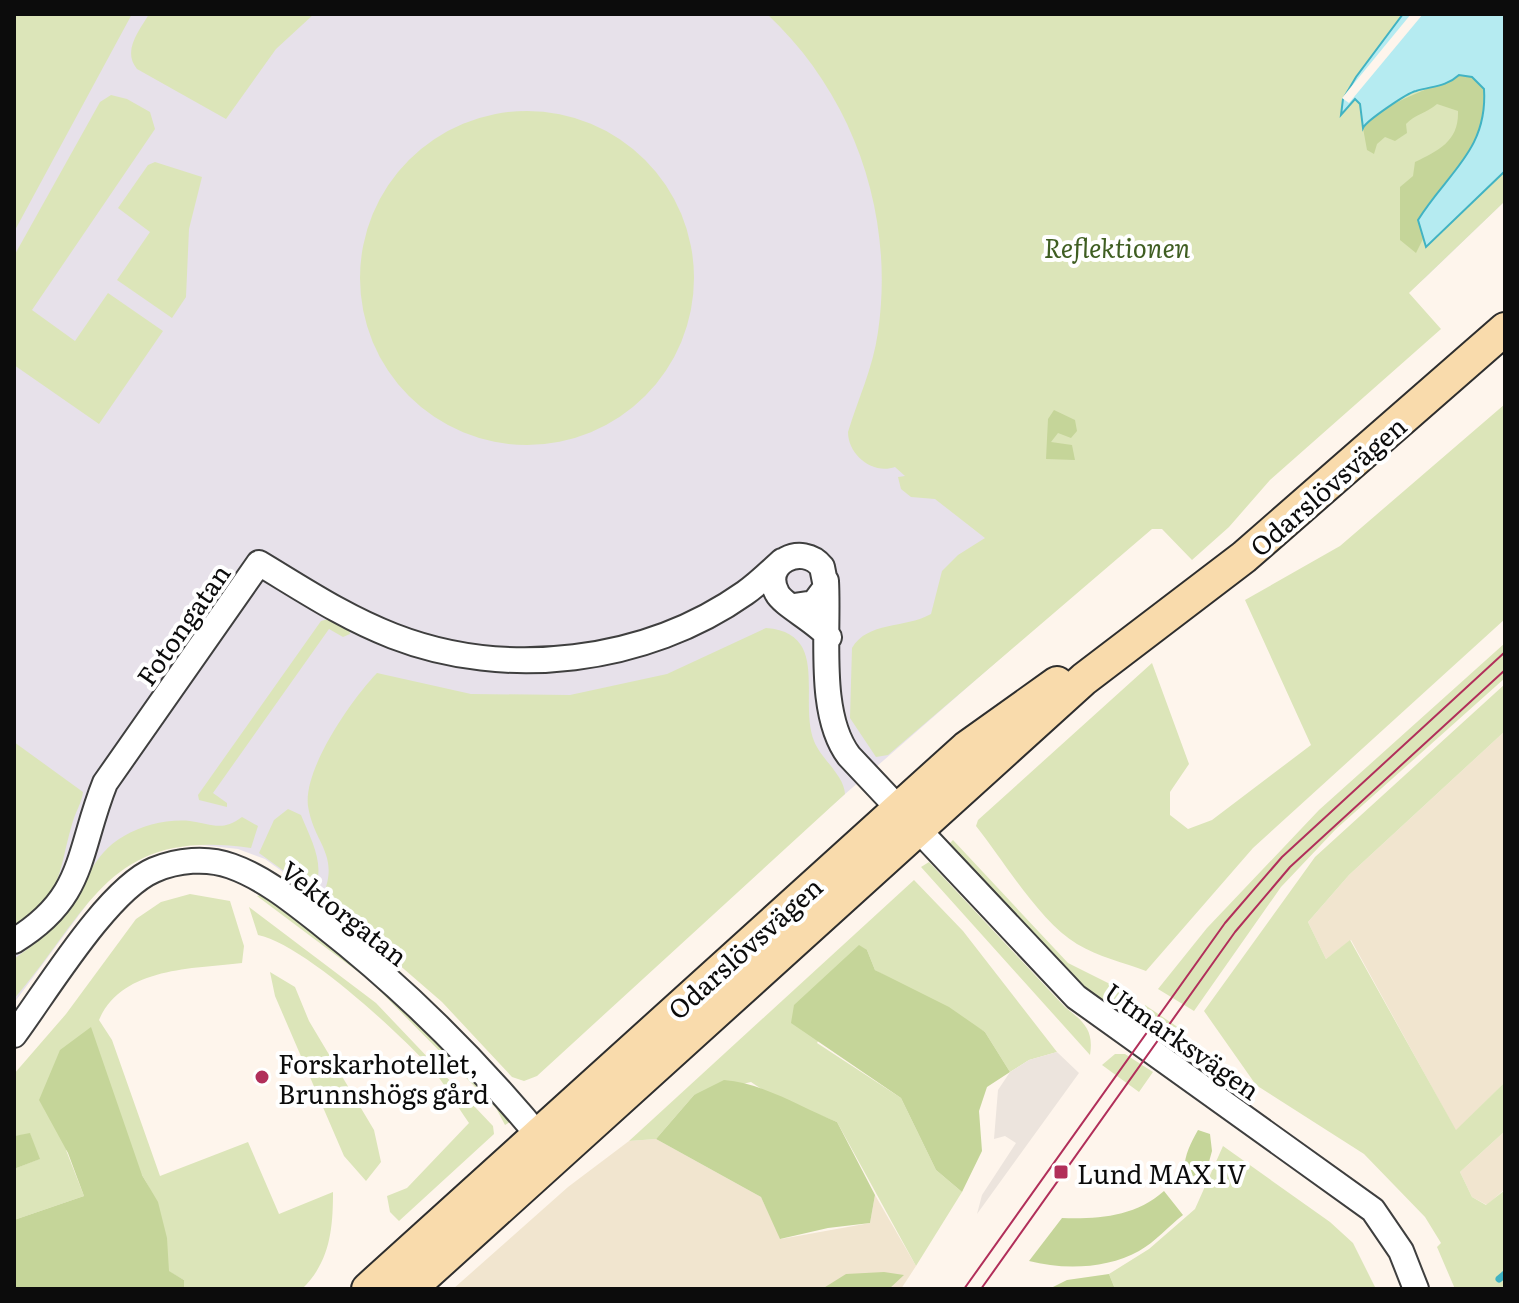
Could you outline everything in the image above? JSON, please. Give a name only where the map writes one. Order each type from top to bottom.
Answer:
[{"type":"main road","name":"Odarslövsvägen","points":[[410,1289],[547,1147],[628,1051],[908,819],[966,748],[1035,696],[1143,634],[1317,496],[1505,329]]},
{"type":"main road","name":"Odarslövsvägen","points":[[368,1289],[547,1147]]},
{"type":"street","points":[[829,637],[790,604],[774,585],[774,575],[782,561],[796,555],[811,556],[822,567],[826,581],[829,637],[830,712],[835,735],[849,756],[908,819]]},
{"type":"street","name":"Fotongatan","points":[[14,941],[45,921],[65,897],[86,848],[94,810],[105,783],[259,563],[317,602],[396,637],[445,651],[519,660],[590,655],[668,633],[735,600],[782,561]]},
{"type":"street","points":[[790,604],[814,603],[822,596],[826,581]]},
{"type":"street","name":"Fotongatan","points":[[735,600],[756,598],[790,604]]},
{"type":"street","name":"Utmarksvägen","points":[[908,819],[1076,997],[1357,1195],[1386,1226],[1416,1289]]},
{"type":"street","name":"Vektorgatan","points":[[14,1035],[106,911],[132,883],[176,863],[218,862],[251,875],[282,894],[360,954],[444,1030],[547,1147]]},
{"type":"shaded area","points":[[130,14],[1505,14],[1505,201],[1427,276],[1002,657],[521,1077],[434,992],[366,932],[265,859],[238,849],[193,844],[163,845],[122,865],[99,888],[14,1003],[14,228]]},
{"type":"shaded area","points":[[1505,731],[1505,1082],[1456,1131],[1351,940],[1326,959],[1308,922],[1349,875]]},
{"type":"shaded area","points":[[1057,1052],[1079,1073],[977,1214],[982,1195],[1016,1143],[1005,1136],[994,1139],[998,1090],[1010,1072],[1029,1060]]},
{"type":"shaded area","points":[[1505,1131],[1505,1189],[1487,1205],[1472,1197],[1460,1172]]},
{"type":"shaded area","points":[[656,1139],[761,1197],[781,1239],[870,1223],[875,1195],[916,1266],[901,1289],[453,1289],[568,1187],[629,1141]]},
{"type":"green space","points":[[14,14],[132,14],[14,232]]},
{"type":"green space","points":[[149,14],[314,14],[276,49],[226,119],[137,69],[131,55],[132,48]]},
{"type":"green space","name":"Reflektionen","points":[[767,14],[1505,14],[1505,201],[1409,293],[1441,329],[1270,480],[1229,527],[1192,560],[1162,529],[1152,529],[888,755],[876,757],[850,718],[852,648],[867,633],[931,614],[942,571],[958,555],[985,538],[935,499],[911,497],[901,489],[898,477],[905,476],[895,467],[870,466],[852,448],[848,432],[876,345],[882,288],[880,244],[873,201],[862,160],[845,119],[823,81],[797,46]]},
{"type":"green space","points":[[1459,75],[1472,76],[1484,89],[1483,127],[1460,166],[1428,204],[1424,237],[1416,253],[1400,240],[1400,187],[1413,176],[1415,162],[1451,137],[1458,111],[1437,104],[1406,124],[1407,133],[1395,141],[1385,137],[1377,144],[1374,154],[1367,150],[1363,128],[1379,112]]},
{"type":"green space","points":[[111,95],[127,99],[150,112],[155,129],[32,310],[75,341],[108,293],[163,331],[99,424],[14,365],[14,256],[100,102]]},
{"type":"green space","points":[[527,111],[560,114],[591,124],[620,139],[645,160],[666,185],[681,214],[691,245],[694,278],[691,311],[681,342],[666,371],[645,396],[620,417],[591,432],[560,442],[527,445],[494,442],[463,432],[434,417],[409,396],[388,371],[373,342],[363,311],[360,278],[363,245],[373,214],[388,185],[409,160],[434,139],[463,124],[494,114]]},
{"type":"green space","points":[[155,162],[202,177],[189,229],[186,297],[172,318],[117,280],[150,232],[118,208],[148,165]]},
{"type":"green space","points":[[1505,404],[1505,619],[1253,848],[1146,971],[1094,952],[1063,934],[1023,890],[976,826],[978,820],[1152,663],[1189,764],[1170,792],[1170,815],[1188,829],[1212,820],[1311,745],[1245,600],[1340,546]]},
{"type":"green space","points":[[1054,410],[1075,420],[1077,431],[1071,438],[1058,433],[1051,442],[1072,445],[1075,460],[1046,459],[1048,419]]},
{"type":"green space","points":[[332,618],[349,628],[350,634],[343,637],[329,629],[213,793],[227,803],[227,807],[199,800],[198,795],[321,621]]},
{"type":"green space","points":[[766,628],[786,633],[799,642],[806,655],[810,725],[814,741],[841,780],[845,794],[537,1076],[524,1081],[512,1077],[442,1002],[322,898],[329,871],[328,860],[308,806],[313,773],[331,735],[377,673],[471,694],[570,695],[667,674]]},
{"type":"green space","points":[[1505,643],[1505,678],[1336,829],[1281,887],[1194,1011],[1158,989],[1207,928],[1319,810]]},
{"type":"green space","points":[[1505,684],[1505,731],[1349,875],[1308,922],[1326,959],[1350,940],[1456,1130],[1505,1082],[1505,1131],[1460,1172],[1472,1197],[1486,1205],[1505,1190],[1505,1289],[1455,1289],[1437,1247],[1441,1243],[1425,1217],[1364,1154],[1256,1085],[1204,1011],[1315,857]]},
{"type":"green space","points":[[14,742],[83,792],[51,893],[42,905],[14,926]]},
{"type":"green space","points":[[288,809],[301,815],[313,843],[318,873],[313,892],[259,853],[274,820]]},
{"type":"green space","points":[[242,817],[258,826],[251,848],[203,845],[165,850],[134,863],[108,882],[14,999],[14,959],[45,936],[61,919],[95,863],[112,844],[131,832],[156,824],[190,821],[223,826]]},
{"type":"green space","points":[[953,840],[1068,963],[1134,996],[1117,1004],[1104,1004],[1064,976],[948,845]]},
{"type":"green space","points":[[929,862],[1082,1022],[1089,1033],[1090,1055],[921,867]]},
{"type":"green space","points":[[914,880],[963,931],[1057,1052],[1029,1060],[1010,1072],[985,1032],[875,970],[867,950],[817,1043],[901,1098],[936,1170],[962,1192],[916,1266],[837,1122],[772,1096],[751,1082],[694,1095],[656,1139],[629,1141]]},
{"type":"green space","points":[[190,894],[230,901],[244,946],[242,963],[181,970],[141,980],[110,1003],[99,1020],[112,1040],[160,1176],[248,1142],[279,1214],[333,1192],[328,1244],[319,1268],[302,1289],[184,1289],[184,1280],[168,1271],[162,1221],[142,1175],[66,1150],[84,1196],[14,1220],[14,1169],[39,1159],[30,1134],[14,1136],[14,1074],[66,1014],[136,919],[161,902]]},
{"type":"green space","points":[[263,894],[379,981],[508,1116],[510,1122],[505,1125],[496,1108],[369,980],[257,896]]},
{"type":"green space","points":[[249,907],[376,1003],[493,1126],[494,1134],[399,1221],[390,1212],[387,1196],[407,1188],[469,1123],[435,1073],[373,1012],[299,954],[258,935]]},
{"type":"green space","points":[[859,945],[867,950],[875,970],[949,1007],[985,1032],[1010,1072],[987,1087],[979,1111],[982,1151],[962,1192],[936,1170],[901,1098],[791,1023],[794,1005]]},
{"type":"green space","points":[[270,972],[295,987],[309,1021],[374,1130],[381,1162],[366,1181],[344,1156],[275,996]]},
{"type":"green space","points":[[1145,1005],[1182,1030],[1168,1050],[1143,1030],[1141,1020]]},
{"type":"green space","points":[[91,1027],[142,1175],[158,1202],[167,1238],[169,1271],[184,1280],[184,1289],[14,1289],[14,1220],[84,1196],[68,1153],[39,1100],[60,1050]]},
{"type":"green space","points":[[1115,1054],[1125,1054],[1153,1072],[1139,1092],[1102,1065]]},
{"type":"green space","points":[[724,1080],[767,1091],[837,1122],[875,1195],[870,1223],[828,1228],[780,1239],[761,1197],[656,1139],[694,1095]]},
{"type":"green space","points":[[1198,1130],[1210,1134],[1212,1151],[1207,1169],[1186,1180],[1185,1160]]},
{"type":"green space","points":[[30,1133],[40,1159],[14,1169],[14,1136]]},
{"type":"green space","points":[[1223,1146],[1330,1222],[1353,1243],[1376,1289],[1115,1289],[1109,1274],[1149,1249],[1195,1209]]},
{"type":"green space","points":[[1164,1191],[1183,1215],[1139,1251],[1113,1261],[1085,1266],[1056,1266],[1029,1261],[1062,1218],[1116,1215],[1153,1200]]},
{"type":"green space","points":[[884,1272],[904,1275],[889,1289],[822,1289],[846,1274]]},
{"type":"green space","points":[[1109,1274],[1115,1289],[1049,1289],[1067,1280]]},
{"type":"water","points":[[1403,14],[1505,14],[1505,171],[1426,247],[1418,220],[1473,145],[1484,110],[1484,89],[1472,77],[1459,75],[1444,84],[1404,97],[1363,128],[1360,104],[1355,99],[1341,115],[1343,99],[1356,77]]},
{"type":"pier","points":[[1411,14],[1423,14],[1349,103],[1342,98]]},
{"type":"waterway","points":[[1499,1279],[1505,1274]]},
{"type":"tram line","points":[[964,1289],[1225,923],[1282,857],[1505,652]]},
{"type":"tram line","points":[[981,1289],[1235,932],[1290,867],[1505,670]]},
{"type":"place","name":"Forskarhotellet, Brunnshögs gård","points":[[262,1077]]},
{"type":"place","name":"Lund MAX IV","points":[[1061,1172]]}]
